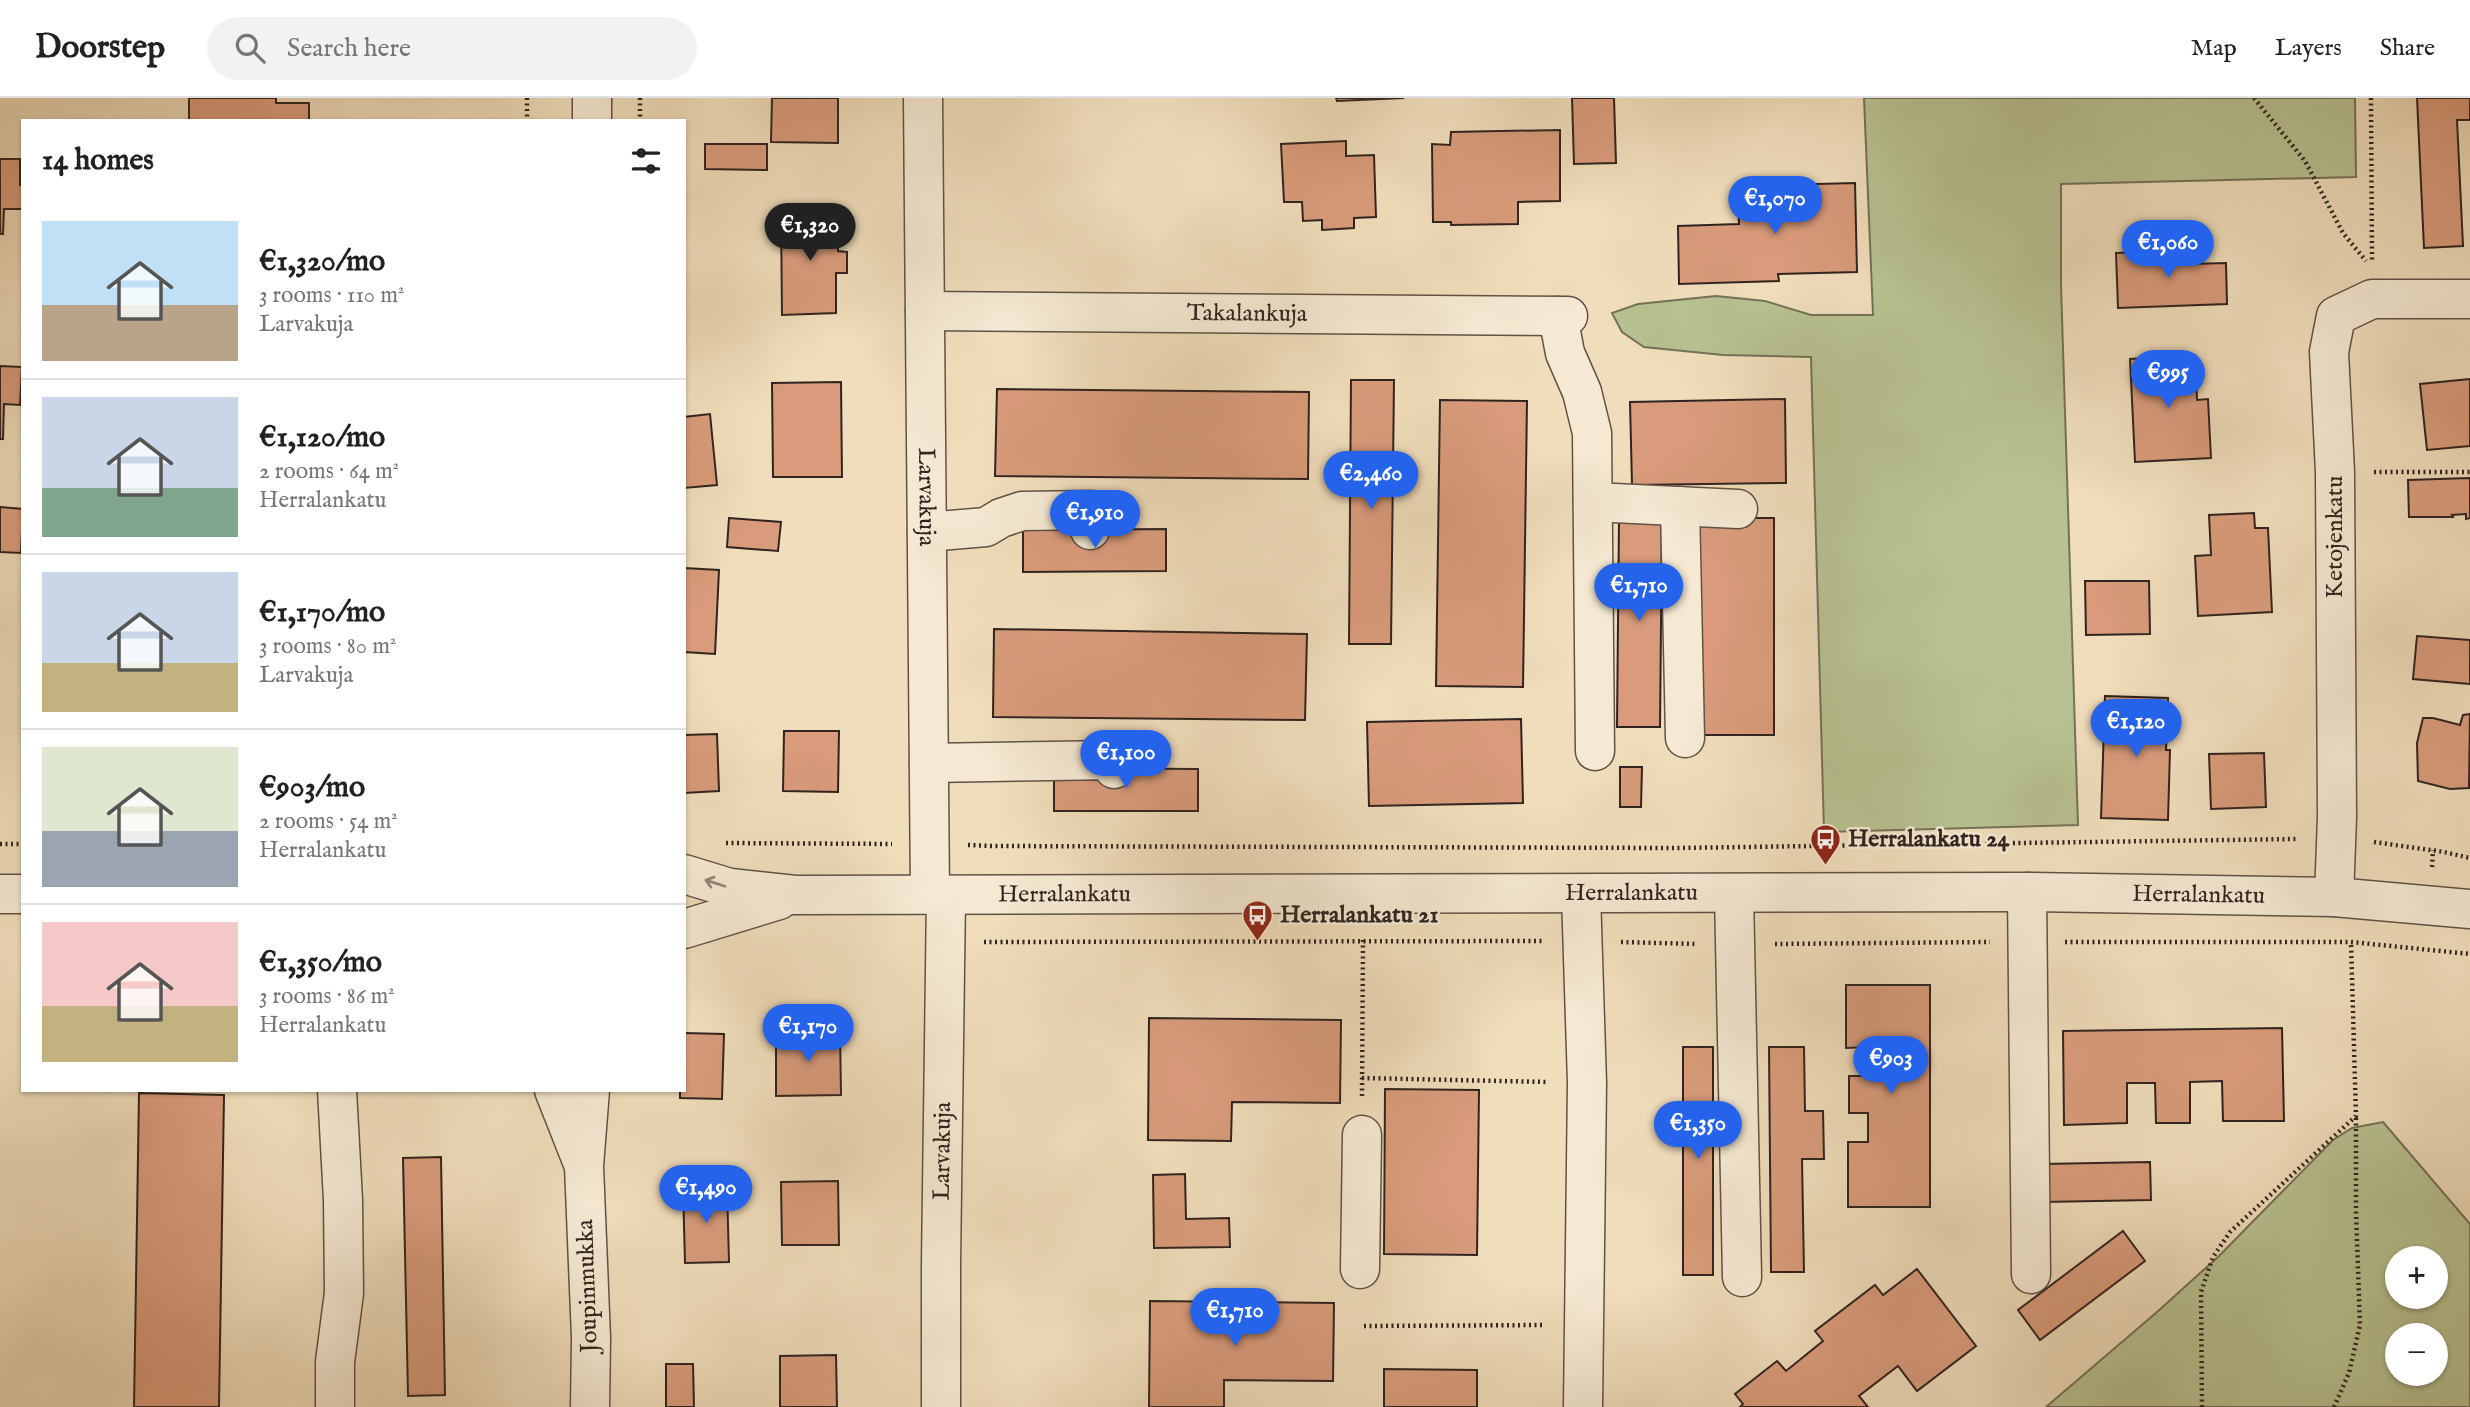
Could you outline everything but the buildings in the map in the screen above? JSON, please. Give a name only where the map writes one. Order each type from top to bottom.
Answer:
[{"type":"street","points":[[592,98],[593,119]]},
{"type":"street","name":"Larvakuja","points":[[923,98],[929,844],[938,895],[941,1407]]},
{"type":"street","name":"Ketojenkatu","points":[[2343,898],[2336,840],[2335,472],[2329,352],[2336,316],[2372,299],[2470,299]]},
{"type":"street","name":"Takalankuja","points":[[925,311],[1563,316],[1565,353],[1582,392],[1592,433],[1593,502]]},
{"type":"street","points":[[1595,751],[1593,502],[1738,509]]},
{"type":"street","points":[[1680,506],[1685,738]]},
{"type":"street","points":[[927,531],[986,527],[1001,518],[1022,511],[1091,510],[1090,530]]},
{"type":"street","points":[[929,763],[1114,760],[1114,769]]},
{"type":"street","name":"Herralankatu","points":[[686,875],[730,888],[795,895],[2027,892],[2343,898],[2470,909]]},
{"type":"street","points":[[2027,892],[2031,1274]]},
{"type":"street","points":[[0,894],[21,894]]},
{"type":"street","points":[[1581,894],[1587,1083],[1583,1407]]},
{"type":"street","points":[[1734,894],[1742,1277]]},
{"type":"street","name":"Herralankatu","points":[[686,928],[795,895]]},
{"type":"street","points":[[335,1407],[335,1362],[344,1293],[343,1200],[337,1092]]},
{"type":"street","name":"Joupinmukka","points":[[555,1092],[584,1166]]},
{"type":"street","name":"Joupinmukka","points":[[590,1092],[584,1166],[591,1338],[590,1407]]},
{"type":"street","points":[[1360,1269],[1362,1135]]},
{"type":"path","points":[[527,98],[527,119]]},
{"type":"path","points":[[640,98],[640,119]]},
{"type":"path","points":[[2255,98],[2305,161],[2343,233],[2372,270]]},
{"type":"path","points":[[2335,472],[2470,472]]},
{"type":"path","points":[[718,843],[1675,849],[2336,840],[2365,841],[2470,858]]},
{"type":"path","points":[[0,844],[21,844]]},
{"type":"path","points":[[1362,1135],[1363,894]]},
{"type":"path","points":[[2334,1407],[2349,1373],[2360,1325],[2351,942],[2343,898]]},
{"type":"path","points":[[1362,1078],[1587,1083]]},
{"type":"path","points":[[2202,1407],[2201,1292],[2213,1257],[2230,1232],[2356,1116]]},
{"type":"path","points":[[1364,1326],[1584,1325]]},
{"type":"green space","points":[[1864,98],[2355,98],[2356,177],[2061,184],[2061,285],[2078,825],[1824,832],[1811,357],[1723,355],[1644,347],[1622,332],[1612,313],[1638,304],[1716,296],[1765,301],[1811,315],[1873,315]]},
{"type":"green space","points":[[2383,1122],[2470,1224],[2470,1407],[2046,1407],[2219,1256],[2333,1140],[2352,1128]]},
{"type":"place","name":"Herralankatu 24","points":[[1825,866]]},
{"type":"place","name":"Herralankatu 21","points":[[1257,942]]}]
